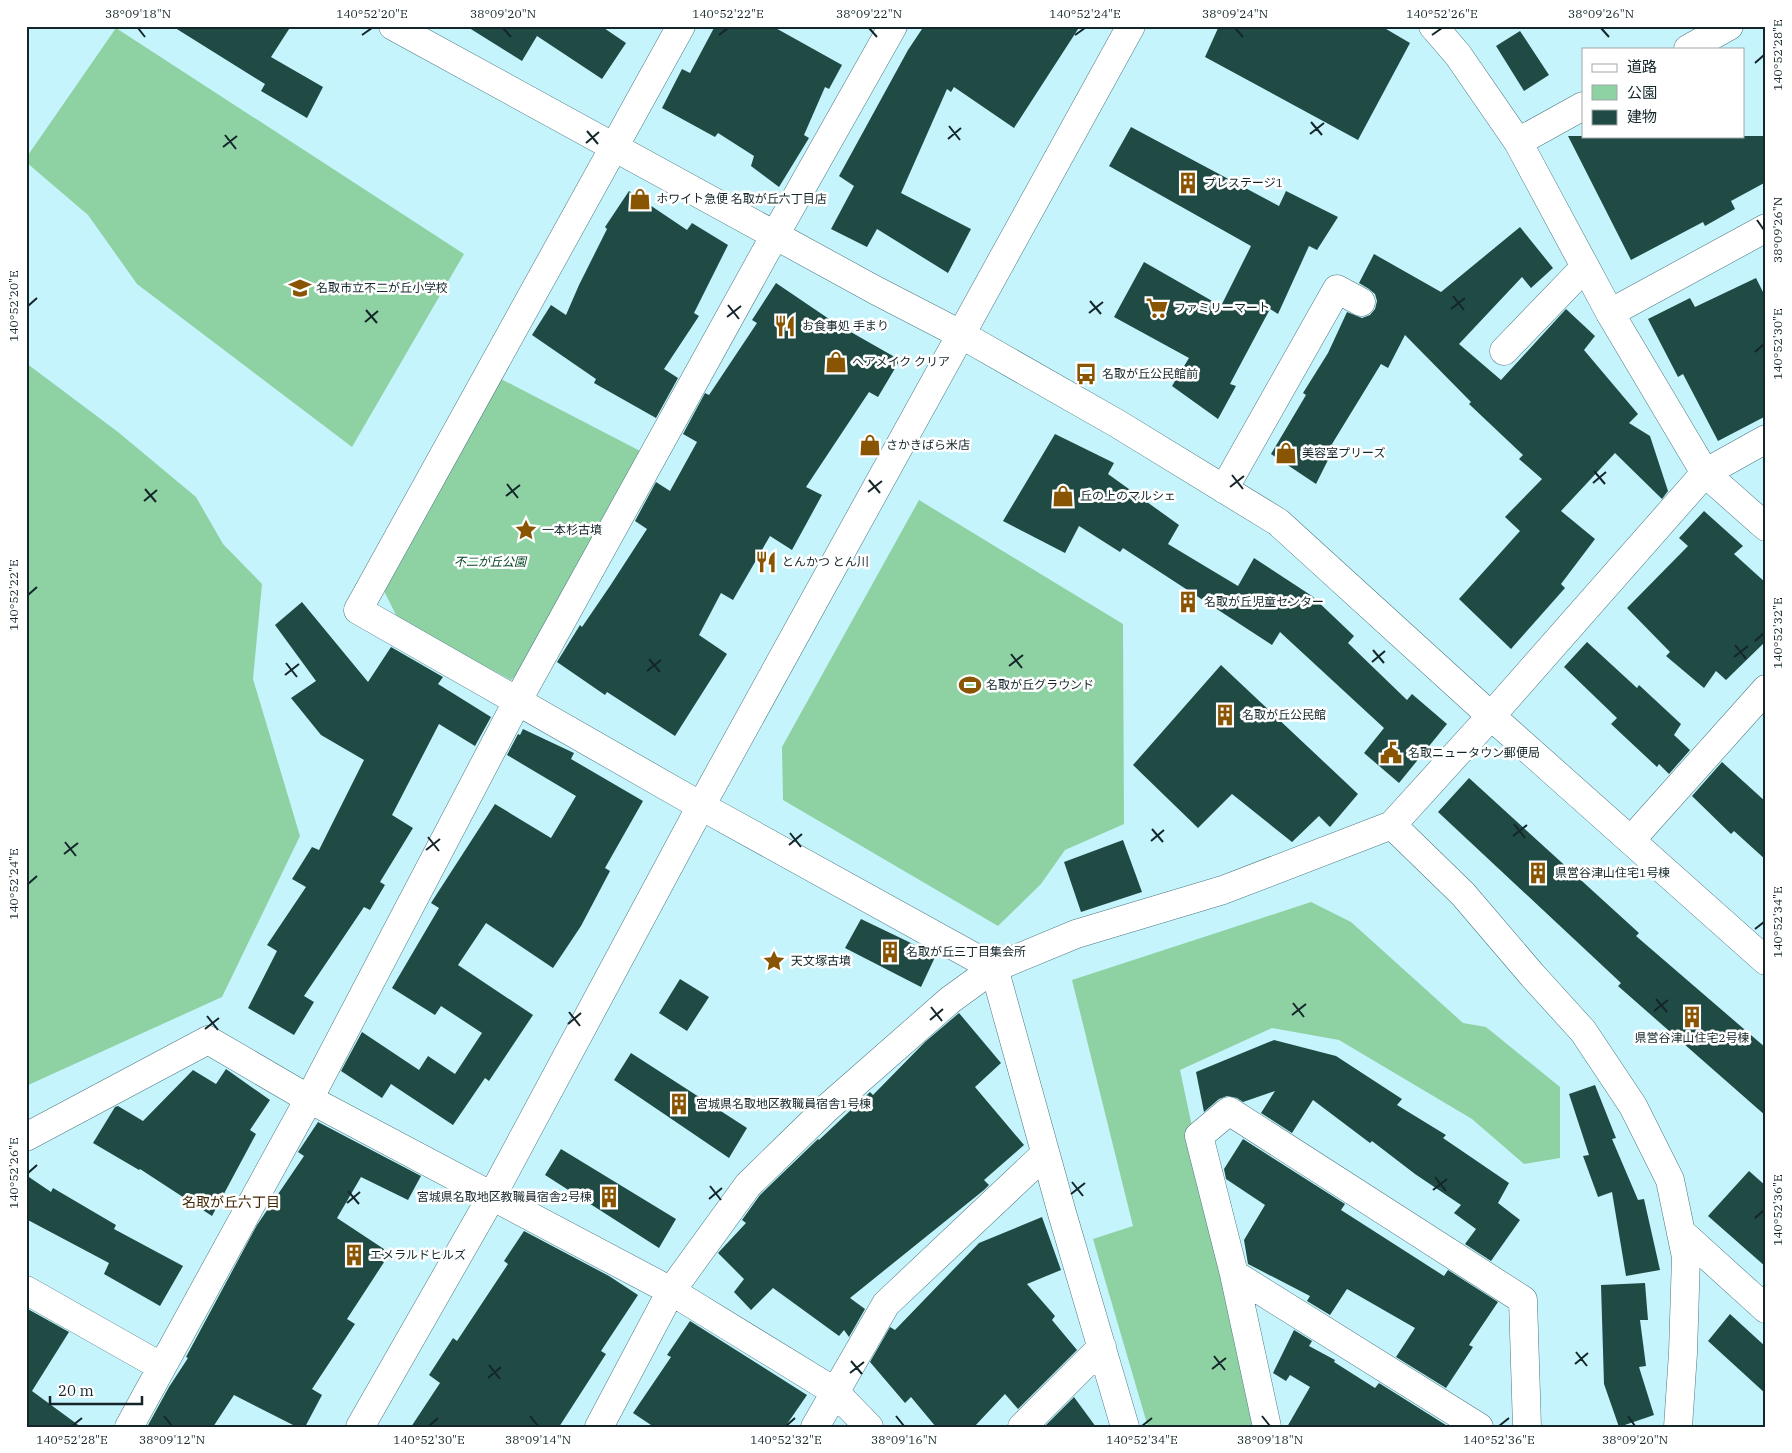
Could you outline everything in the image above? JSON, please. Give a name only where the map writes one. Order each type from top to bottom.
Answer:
[{"type":"street","points":[[393,26],[875,290],[962,335],[1118,424],[1278,522],[1491,716],[1765,958]]},
{"type":"street","points":[[681,26],[358,610],[701,806],[994,968],[1045,1154],[1125,1427]]},
{"type":"street","points":[[129,1427],[309,1099],[518,700],[775,235],[893,26]]},
{"type":"street","points":[[360,1427],[492,1196],[701,806],[1131,26]]},
{"type":"street","points":[[1433,26],[1458,55],[1518,142],[1610,313],[1705,473],[1766,527]]},
{"type":"street","points":[[1690,48],[1729,26]]},
{"type":"street","points":[[1518,142],[1582,107]]},
{"type":"street","points":[[1610,313],[1766,228]]},
{"type":"street","points":[[1504,351],[1585,267]]},
{"type":"street","points":[[1224,489],[1337,289],[1361,302]]},
{"type":"street","points":[[599,1427],[671,1291],[748,1185],[827,1108],[950,1000],[994,968],[1076,934],[1223,890],[1392,825],[1491,716],[1705,473],[1766,439]]},
{"type":"street","points":[[1631,840],[1766,689]]},
{"type":"street","points":[[1392,825],[1463,894],[1583,1031],[1633,1106],[1670,1180],[1686,1257],[1684,1353],[1678,1427]]},
{"type":"street","points":[[26,1137],[208,1040],[309,1099],[671,1291],[834,1391],[869,1427]]},
{"type":"street","points":[[1267,1427],[1234,1274],[1199,1136],[1229,1111],[1523,1300],[1527,1427]]},
{"type":"street","points":[[815,1427],[834,1391],[886,1304],[1045,1154]]},
{"type":"street","points":[[1682,1234],[1766,1309]]},
{"type":"street","points":[[1234,1274],[1480,1427]]},
{"type":"street","points":[[26,1290],[162,1367]]},
{"type":"street","points":[[1022,1427],[1102,1348]]},
{"type":"green space","points":[[116,28],[464,254],[352,447],[137,284],[88,215],[26,162],[26,158]]},
{"type":"green space","points":[[26,363],[118,432],[196,497],[223,544],[262,584],[253,679],[300,836],[222,997],[26,1086]]},
{"type":"green space","name":"不二が丘公園","points":[[501,379],[644,453],[524,668],[511,680],[398,619],[382,587]]},
{"type":"green space","name":"名取が丘グラウンド","points":[[919,500],[1123,624],[1124,824],[1065,850],[1041,884],[998,926],[783,800],[782,747]]},
{"type":"green space","points":[[1311,902],[1351,922],[1463,1023],[1486,1027],[1560,1087],[1560,1158],[1524,1164],[1472,1119],[1339,1040],[1272,1028],[1180,1070],[1256,1427],[1148,1427],[1093,1239],[1133,1226],[1072,980]]},
{"type":"building","points":[[172,26],[291,26],[271,57],[323,87],[307,118],[261,91],[265,84]]},
{"type":"building","points":[[466,26],[601,26],[626,43],[602,79],[537,36],[522,61]]},
{"type":"building","points":[[715,26],[772,26],[842,65],[829,89],[825,87],[804,135],[809,138],[779,187],[751,166],[754,156],[718,133],[715,137],[662,108],[682,69],[690,73]]},
{"type":"building","points":[[924,26],[1080,26],[1014,128],[954,87],[951,92],[947,89],[901,193],[971,229],[948,273],[877,229],[867,247],[831,229],[854,186],[839,176],[908,50]]},
{"type":"building","points":[[1219,26],[1381,26],[1410,43],[1358,140],[1205,57]]},
{"type":"building","points":[[1520,31],[1549,75],[1524,91],[1496,46]]},
{"type":"building","points":[[1131,127],[1279,206],[1286,191],[1338,217],[1317,250],[1309,246],[1278,314],[1270,309],[1230,384],[1236,386],[1218,419],[1172,386],[1189,358],[1114,317],[1144,262],[1221,306],[1251,246],[1109,166]]},
{"type":"building","points":[[1568,136],[1582,136],[1582,138],[1744,138],[1744,136],[1766,136],[1766,182],[1731,201],[1735,209],[1705,226],[1703,222],[1631,260]]},
{"type":"building","points":[[629,191],[687,230],[692,223],[728,245],[694,313],[699,316],[664,369],[678,378],[656,418],[594,383],[596,379],[532,335],[551,305],[566,315],[607,229],[605,227]]},
{"type":"building","points":[[1520,227],[1553,268],[1531,288],[1522,277],[1459,344],[1501,380],[1566,309],[1595,336],[1584,350],[1638,414],[1629,423],[1650,436],[1668,491],[1662,499],[1615,453],[1561,511],[1595,539],[1561,584],[1565,588],[1511,649],[1459,599],[1520,531],[1505,517],[1542,479],[1519,459],[1523,455],[1469,404],[1471,402],[1405,335],[1388,368],[1381,364],[1332,444],[1335,446],[1316,484],[1271,454],[1306,395],[1303,393],[1328,353],[1347,312],[1362,318],[1370,315],[1375,309],[1377,301],[1375,294],[1359,283],[1374,254],[1441,292]]},
{"type":"building","points":[[1756,278],[1766,298],[1766,416],[1718,441],[1683,374],[1678,377],[1648,319],[1690,298],[1695,307]]},
{"type":"building","points":[[776,283],[835,323],[900,360],[878,397],[869,392],[806,487],[822,495],[792,550],[770,536],[733,600],[721,593],[699,635],[727,654],[675,736],[607,692],[605,695],[557,662],[580,625],[582,627],[647,529],[635,521],[656,482],[670,491],[697,442],[683,434],[705,393],[709,395],[757,323],[752,320]]},
{"type":"building","points":[[1055,434],[1114,463],[1108,474],[1179,525],[1168,544],[1238,586],[1254,558],[1312,596],[1354,636],[1348,643],[1407,700],[1412,694],[1447,724],[1399,783],[1364,753],[1384,728],[1280,632],[1272,645],[1123,548],[1120,552],[1079,526],[1065,553],[1003,521]]},
{"type":"building","points":[[1704,511],[1743,546],[1734,554],[1766,583],[1766,641],[1726,680],[1716,671],[1704,688],[1666,656],[1670,652],[1627,608],[1688,546],[1679,538]]},
{"type":"building","points":[[302,602],[368,682],[391,647],[443,677],[438,684],[491,717],[475,746],[439,724],[392,815],[413,828],[380,882],[385,885],[370,910],[364,907],[304,996],[314,1002],[294,1035],[248,1008],[277,951],[267,945],[306,887],[292,879],[312,847],[319,850],[364,760],[321,735],[291,698],[316,681],[275,625]]},
{"type":"building","points":[[1587,642],[1637,688],[1639,685],[1681,724],[1674,735],[1690,750],[1669,774],[1659,764],[1657,767],[1611,724],[1617,718],[1564,667]]},
{"type":"building","name":"名取が丘公民館","points":[[1221,665],[1358,794],[1330,827],[1319,816],[1292,842],[1232,794],[1198,828],[1133,765]]},
{"type":"building","points":[[523,729],[574,753],[571,759],[643,801],[605,868],[610,871],[581,926],[553,968],[486,923],[458,965],[533,1015],[489,1081],[485,1078],[453,1125],[391,1084],[382,1098],[341,1071],[362,1032],[419,1070],[428,1056],[455,1074],[482,1033],[441,1006],[435,1015],[392,988],[439,908],[431,903],[495,804],[551,838],[576,796],[507,755],[518,734],[520,735]]},
{"type":"building","points":[[1722,762],[1766,802],[1766,860],[1734,831],[1731,834],[1692,796]]},
{"type":"building","points":[[1469,778],[1639,933],[1636,936],[1766,1048],[1766,1116],[1618,986],[1621,983],[1438,812]]},
{"type":"building","points":[[1123,840],[1142,892],[1081,912],[1064,862]]},
{"type":"building","name":"名取が丘三丁目集会所","points":[[861,919],[936,955],[921,987],[845,948]]},
{"type":"building","points":[[680,979],[709,997],[687,1031],[659,1013]]},
{"type":"building","points":[[959,1013],[1001,1063],[975,1087],[1024,1145],[984,1180],[989,1185],[984,1190],[850,1298],[865,1309],[849,1337],[844,1330],[839,1336],[773,1288],[751,1310],[734,1292],[744,1279],[718,1253],[746,1223],[742,1220],[760,1195],[870,1092],[873,1095],[925,1042]]},
{"type":"building","points":[[1274,1040],[1336,1056],[1402,1099],[1397,1105],[1446,1135],[1443,1138],[1509,1183],[1498,1203],[1520,1220],[1491,1261],[1465,1244],[1476,1229],[1454,1213],[1461,1205],[1415,1174],[1372,1141],[1370,1143],[1313,1100],[1292,1133],[1261,1113],[1275,1091],[1243,1102],[1237,1098],[1227,1096],[1219,1099],[1204,1112],[1196,1072]]},
{"type":"building","name":"宮城県名取地区教職員宿舎1号棟","points":[[631,1053],[747,1128],[729,1158],[614,1080]]},
{"type":"building","points":[[226,1069],[270,1100],[250,1130],[256,1134],[212,1216],[140,1169],[93,1143],[115,1107],[118,1106],[143,1121],[193,1070],[216,1084]]},
{"type":"building","points":[[1595,1085],[1616,1138],[1612,1139],[1638,1200],[1644,1199],[1660,1270],[1626,1276],[1612,1192],[1598,1197],[1583,1156],[1589,1155],[1569,1094]]},
{"type":"building","points":[[318,1122],[421,1176],[408,1200],[361,1177],[337,1218],[390,1253],[347,1319],[355,1324],[312,1389],[322,1395],[305,1427],[297,1427],[234,1395],[213,1427],[147,1427],[169,1387],[188,1358],[186,1357],[257,1225],[304,1156],[298,1152]]},
{"type":"building","points":[[1243,1139],[1345,1204],[1341,1210],[1444,1276],[1448,1270],[1498,1302],[1469,1345],[1473,1347],[1446,1388],[1396,1357],[1415,1328],[1347,1289],[1330,1315],[1307,1301],[1310,1296],[1248,1264],[1244,1240],[1265,1205],[1226,1179],[1224,1169]]},
{"type":"building","name":"宮城県名取地区教職員宿舎2号棟","points":[[561,1149],[676,1219],[659,1248],[545,1175]]},
{"type":"building","points":[[1749,1171],[1766,1186],[1766,1267],[1708,1216]]},
{"type":"building","points":[[26,1175],[51,1192],[53,1188],[116,1225],[114,1229],[183,1266],[160,1306],[104,1274],[109,1263],[26,1219]]},
{"type":"building","points":[[1042,1217],[1061,1270],[1027,1284],[1055,1316],[1052,1320],[1077,1350],[1018,1409],[1005,1394],[974,1427],[936,1427],[911,1397],[905,1403],[870,1362],[890,1327],[895,1330],[979,1243]]},
{"type":"building","points":[[524,1231],[609,1276],[638,1295],[601,1351],[606,1354],[559,1427],[411,1427],[440,1383],[429,1375],[453,1338],[457,1341],[508,1264],[504,1261]]},
{"type":"building","points":[[1645,1283],[1648,1320],[1640,1320],[1646,1366],[1639,1367],[1654,1415],[1619,1427],[1604,1384],[1601,1285]]},
{"type":"building","points":[[26,1308],[69,1332],[32,1391],[81,1427],[26,1427]]},
{"type":"building","points":[[1730,1314],[1766,1347],[1766,1394],[1708,1341]]},
{"type":"building","points":[[690,1321],[807,1395],[785,1427],[654,1427],[633,1413],[671,1357],[667,1355]]},
{"type":"building","points":[[1294,1330],[1312,1341],[1309,1346],[1335,1360],[1334,1362],[1375,1388],[1379,1383],[1449,1427],[1287,1427],[1310,1387],[1290,1375],[1286,1381],[1273,1373]]},
{"type":"building","points":[[1074,1397],[1096,1427],[1044,1427]]},
{"type":"place","name":"プレステージ1","points":[[1188,183]]},
{"type":"place","name":"ホワイト急便 名取が丘六丁目店","points":[[640,199]]},
{"type":"place","name":"名取市立不二が丘小学校","points":[[300,288]]},
{"type":"place","name":"ファミリーマート","points":[[1157,308]]},
{"type":"place","name":"お食事処 手まり","points":[[785,326]]},
{"type":"place","name":"ヘアメイク クリア","points":[[836,362]]},
{"type":"place","name":"名取が丘公民館前","points":[[1086,374]]},
{"type":"place","name":"さかきばら米店","points":[[870,445]]},
{"type":"place","name":"美容室プリーズ","points":[[1286,453]]},
{"type":"place","name":"丘の上のマルシェ","points":[[1063,496]]},
{"type":"place","name":"一本杉古墳","points":[[526,530]]},
{"type":"place","name":"とんかつ とん川","points":[[766,562]]},
{"type":"place","name":"名取が丘児童センター","points":[[1188,602]]},
{"type":"place","name":"名取が丘グラウンド","points":[[970,685]]},
{"type":"place","name":"名取が丘公民館","points":[[1225,715]]},
{"type":"place","name":"名取ニュータウン郵便局","points":[[1391,753]]},
{"type":"place","name":"県営谷津山住宅1号棟","points":[[1538,873]]},
{"type":"place","name":"名取が丘三丁目集会所","points":[[890,952]]},
{"type":"place","name":"天文塚古墳","points":[[774,961]]},
{"type":"place","name":"県営谷津山住宅2号棟","points":[[1692,1017]]},
{"type":"place","name":"宮城県名取地区教職員宿舎1号棟","points":[[679,1104]]},
{"type":"place","name":"宮城県名取地区教職員宿舎2号棟","points":[[609,1197]]},
{"type":"place","name":"エメラルドヒルズ","points":[[354,1255]]},
{"type":"district","name":"名取が丘六丁目","points":[[231,1202]]}]
